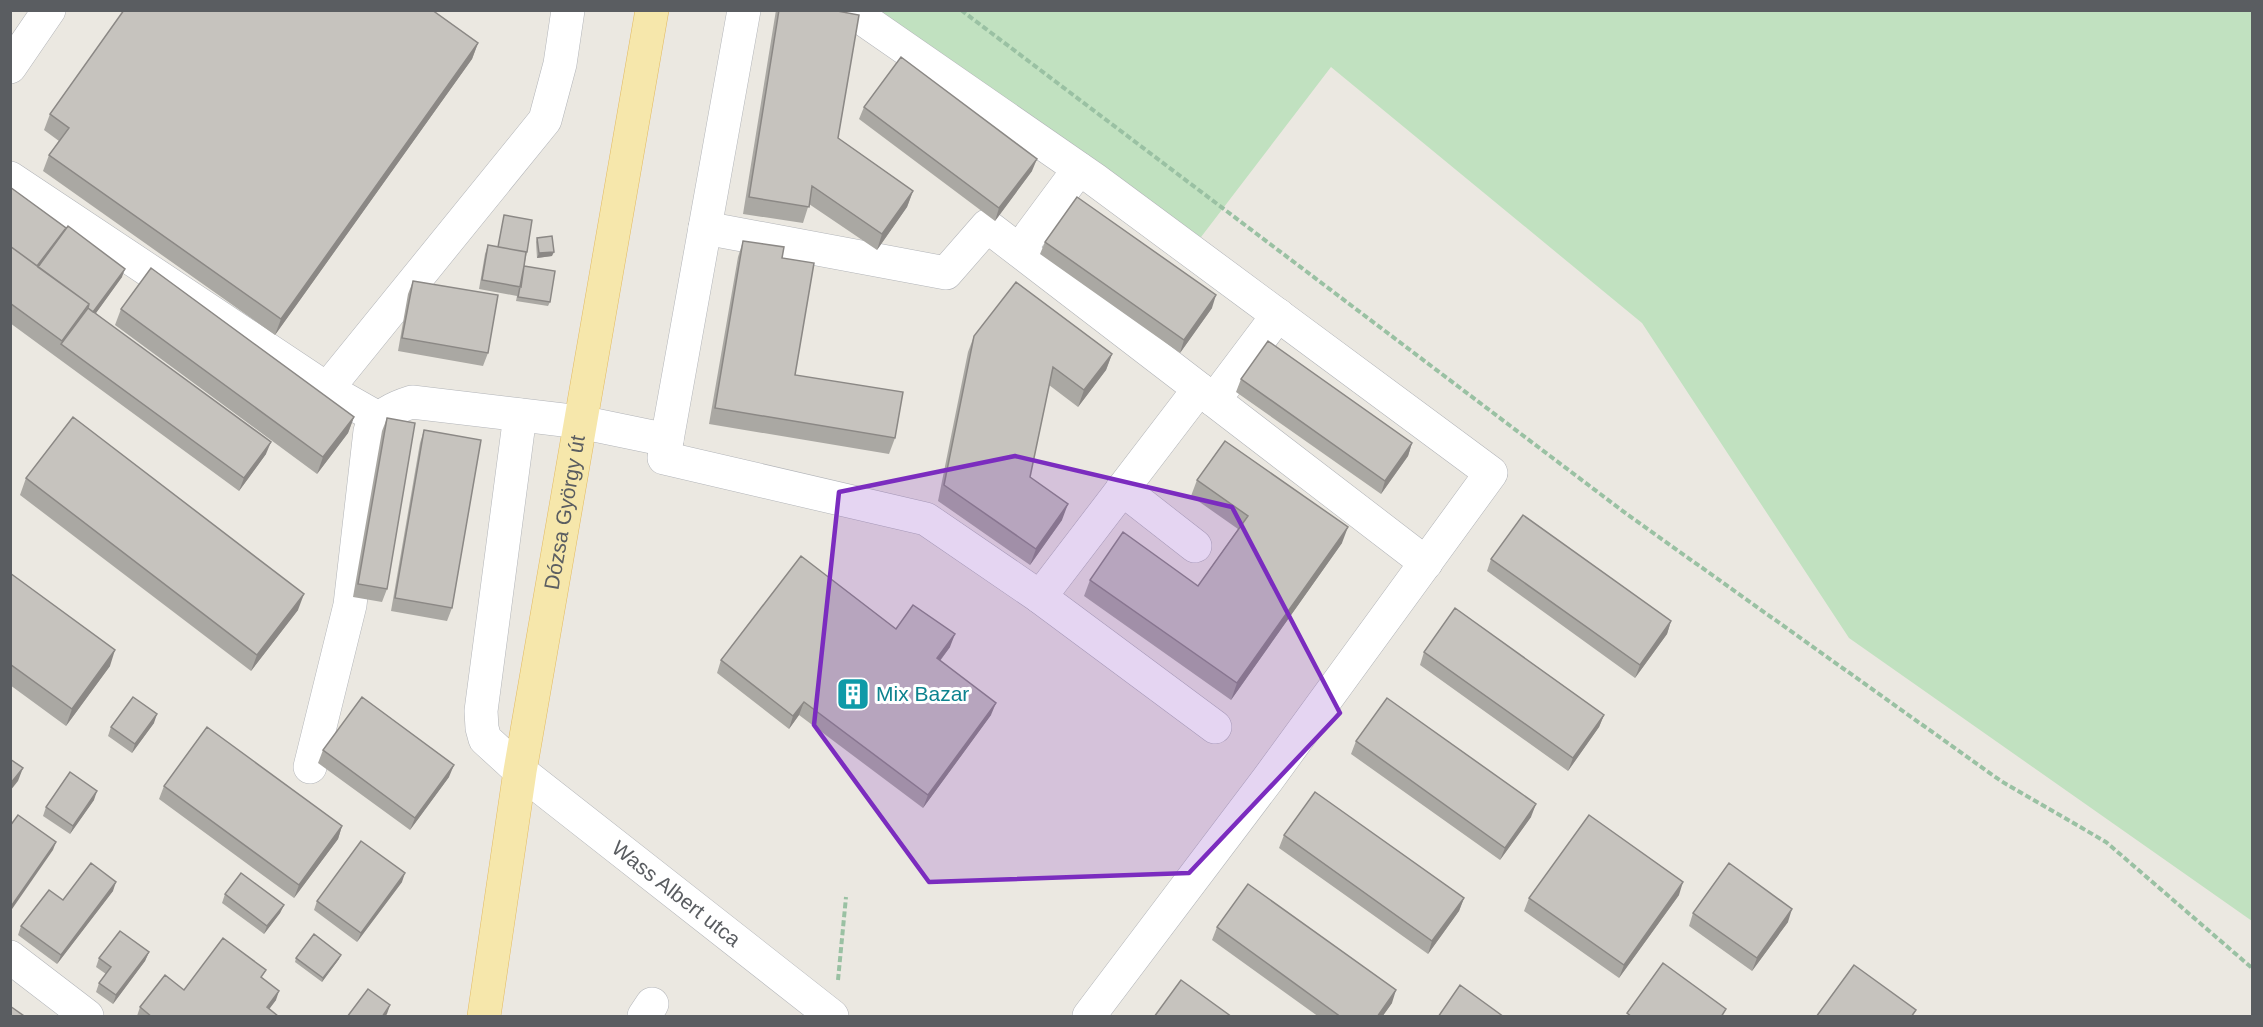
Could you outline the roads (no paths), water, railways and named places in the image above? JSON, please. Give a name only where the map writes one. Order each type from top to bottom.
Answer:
[{"type":"main road","name":"Dózsa György út","points":[[484,1017],[520,771],[651,10]]},
{"type":"street","points":[[10,67],[49,10]]},
{"type":"street","points":[[327,389],[545,120],[560,64],[568,10]]},
{"type":"street","points":[[744,10],[664,458],[926,519],[1040,597],[1215,727]]},
{"type":"street","points":[[850,10],[1079,169],[1491,473],[1268,779],[1089,1017]]},
{"type":"street","points":[[1019,250],[1079,169]]},
{"type":"street","points":[[10,178],[327,389],[378,418]]},
{"type":"street","points":[[705,228],[946,273],[987,226],[1426,563]]},
{"type":"street","points":[[1040,597],[1122,489],[1278,315]]},
{"type":"street","points":[[310,767],[350,605],[370,431],[378,418],[394,407],[412,402],[580,422],[667,440]]},
{"type":"street","name":"Wass Albert utca","points":[[520,415],[482,711],[482,728],[485,739],[520,771],[832,1017]]},
{"type":"street","points":[[1122,489],[1196,546]]},
{"type":"street","points":[[10,957],[87,1017]]},
{"type":"place","name":"Mix Bazar","points":[[853,694]]}]
